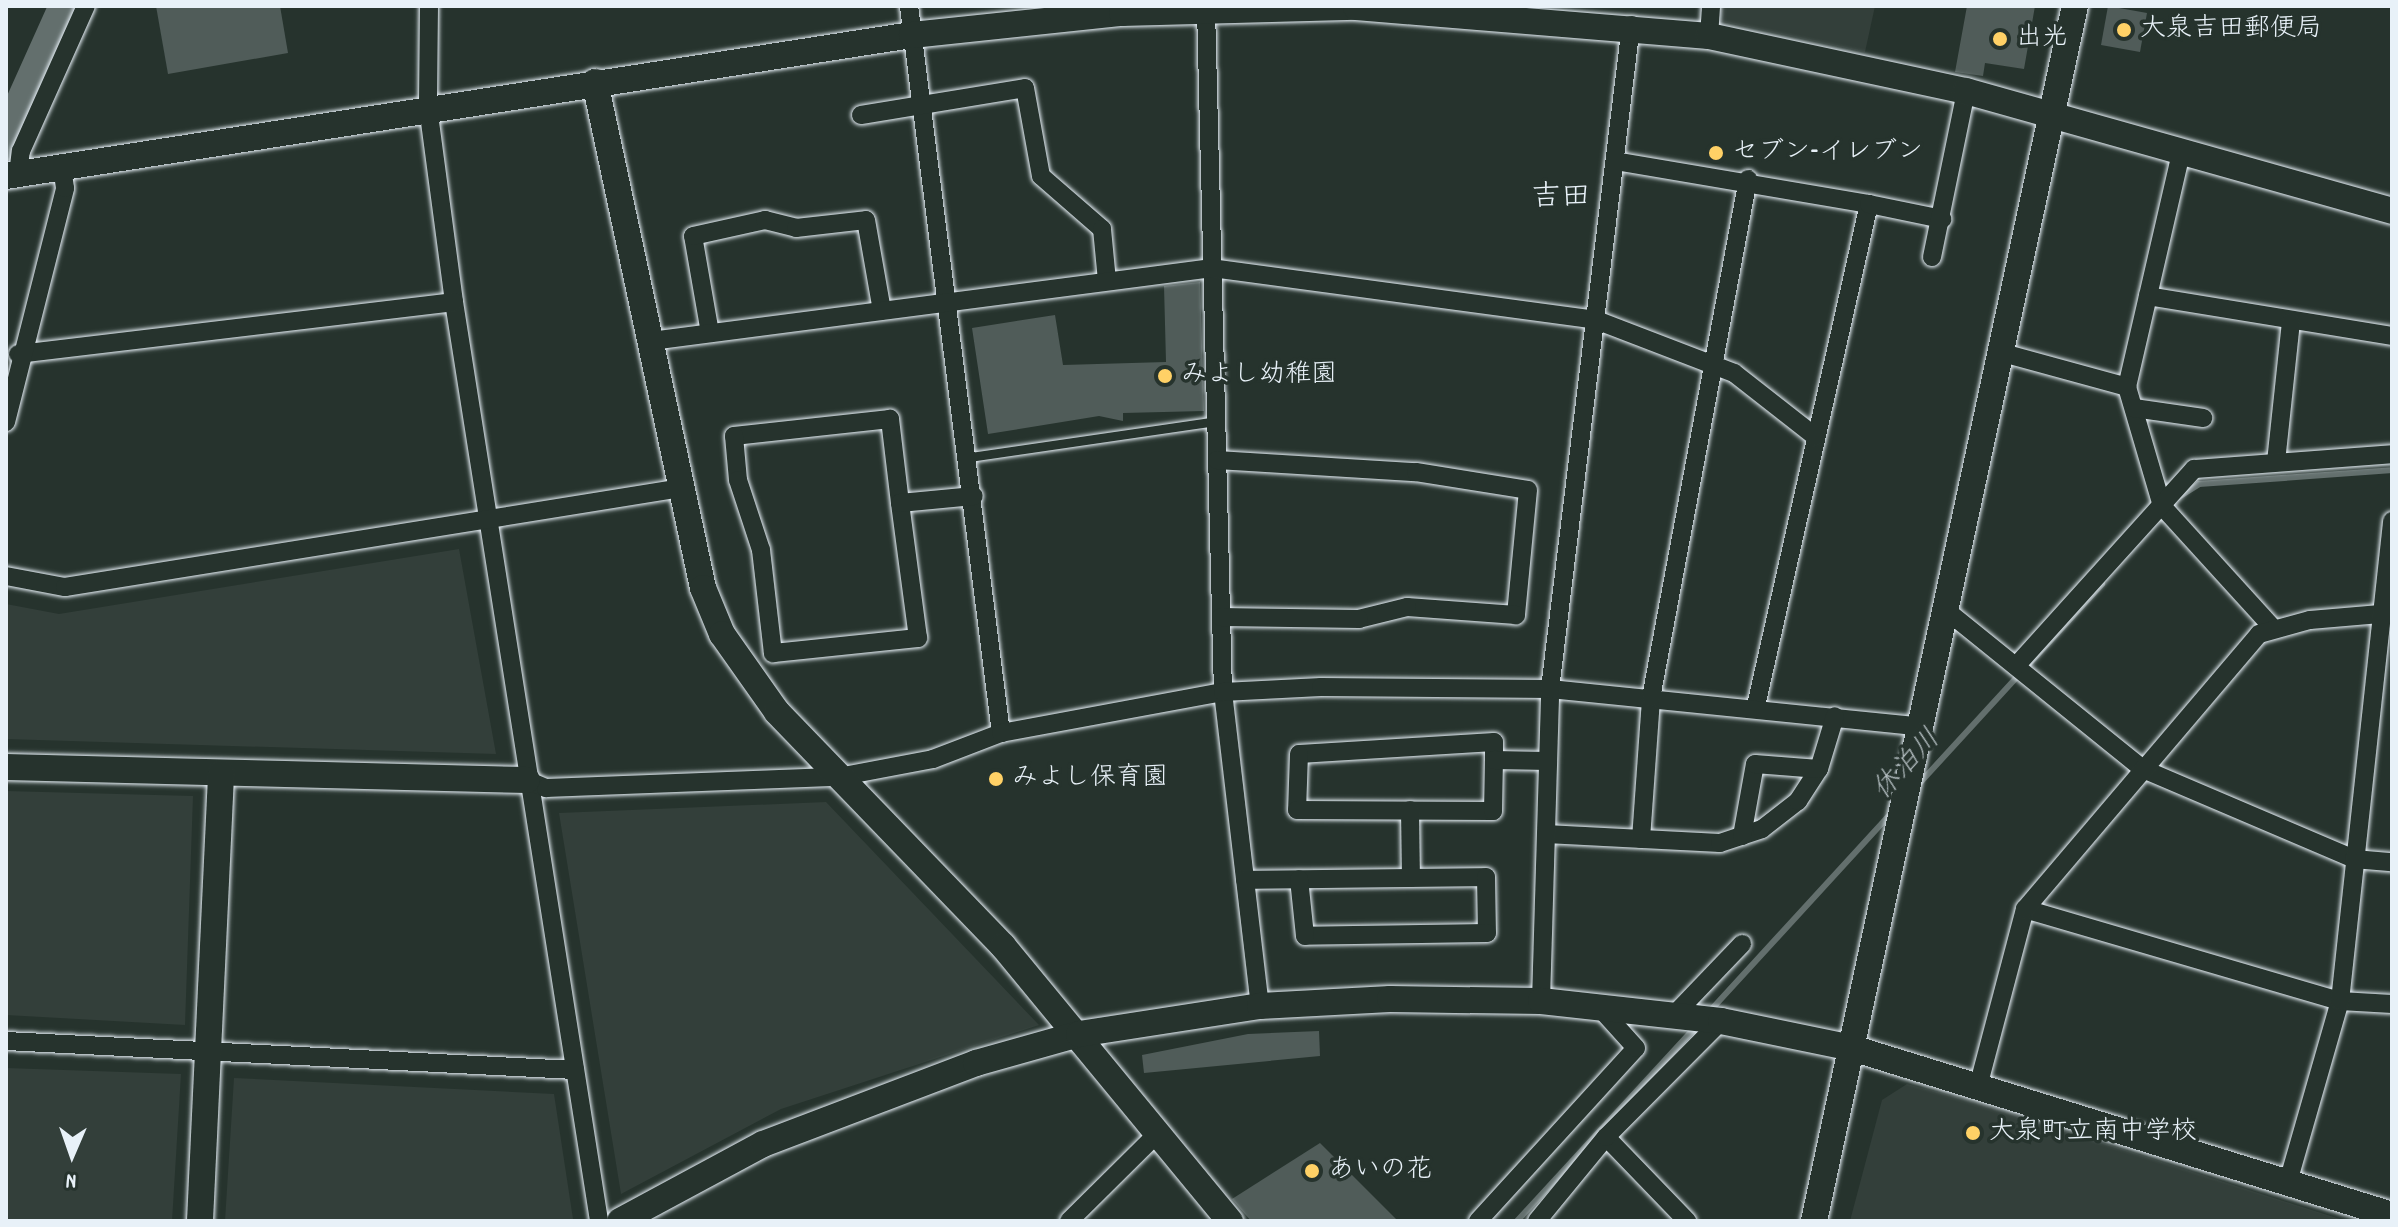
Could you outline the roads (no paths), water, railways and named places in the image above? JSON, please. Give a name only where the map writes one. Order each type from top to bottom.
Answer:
[{"type":"street","points":[[86,6],[12,175],[428,107],[912,35],[1122,9],[1356,6],[1631,25],[1709,36],[1966,91],[2392,211]]},
{"type":"street","points":[[429,6],[428,107],[484,518],[599,1221]]},
{"type":"street","points":[[909,6],[941,303],[970,457],[1001,733]]},
{"type":"street","points":[[1709,36],[1711,6]]},
{"type":"street","points":[[1814,1221],[2054,118],[2075,6]]},
{"type":"street","points":[[1206,8],[1223,692],[1260,1006]]},
{"type":"street","points":[[1541,1001],[1550,689],[1631,25]]},
{"type":"street","points":[[595,82],[703,588],[722,634],[748,678],[1079,1034],[1230,1221]]},
{"type":"street","points":[[861,115],[1025,88],[1041,176],[1102,229],[1107,281]]},
{"type":"street","points":[[1932,257],[1966,91]]},
{"type":"street","points":[[2181,153],[2127,387],[2160,503],[2272,627]]},
{"type":"street","points":[[1615,161],[1748,179],[1942,219]]},
{"type":"street","points":[[6,422],[18,354],[65,188],[62,167]]},
{"type":"street","points":[[1641,839],[1651,698],[1716,366],[1748,179]]},
{"type":"street","points":[[1756,706],[1869,204]]},
{"type":"street","points":[[710,333],[693,236],[765,220],[796,228],[866,220],[882,311]]},
{"type":"street","points":[[651,341],[1212,268],[1596,320],[1716,366],[1816,437]]},
{"type":"street","points":[[2148,296],[2291,322],[2392,336]]},
{"type":"street","points":[[18,354],[454,302]]},
{"type":"street","points":[[2276,462],[2291,322]]},
{"type":"street","points":[[2003,353],[2127,387]]},
{"type":"street","points":[[2134,408],[2203,418]]},
{"type":"street","points":[[890,419],[900,503],[918,638],[773,653],[761,550],[738,480],[734,436],[890,419]]},
{"type":"street","points":[[2016,666],[2160,503],[2194,469],[2392,454]]},
{"type":"street","points":[[1217,460],[1416,472],[1528,490],[1516,615],[1407,607],[1359,619],[1221,617]]},
{"type":"street","points":[[6,576],[65,587],[682,488]]},
{"type":"street","points":[[900,503],[974,496]]},
{"type":"street","points":[[2288,1182],[2340,1001],[2354,859],[2386,613],[2392,521]]},
{"type":"street","points":[[1947,611],[2143,769],[2354,859],[2392,862]]},
{"type":"street","points":[[1979,1083],[2025,909],[2143,769],[2272,627],[2386,613]]},
{"type":"street","points":[[6,767],[527,780],[546,788],[838,777],[933,759],[1001,733],[1223,692],[1550,689],[1756,706],[1922,727]]},
{"type":"street","points":[[1546,834],[1720,843],[1742,836],[1798,801],[1819,769],[1835,716]]},
{"type":"street","points":[[1494,742],[1494,760],[1493,811],[1297,810],[1299,754],[1494,742]]},
{"type":"street","points":[[1494,760],[1548,761]]},
{"type":"street","points":[[1742,836],[1755,764],[1819,769]]},
{"type":"street","points":[[200,1221],[221,773]]},
{"type":"street","points":[[1410,810],[1411,878]]},
{"type":"street","points":[[1245,880],[1299,879],[1486,877],[1487,933],[1305,936],[1299,879]]},
{"type":"street","points":[[2025,909],[2340,1001],[2392,1004]]},
{"type":"street","points":[[1678,1017],[1742,944]]},
{"type":"street","points":[[620,1221],[763,1144],[857,1105],[1079,1034],[1260,1006],[1541,1001],[1715,1021],[1852,1048],[1979,1083],[2392,1215]]},
{"type":"street","points":[[1478,1221],[1636,1048],[1599,1007]]},
{"type":"street","points":[[1537,1221],[1606,1137],[1715,1021]]},
{"type":"street","points":[[6,1041],[575,1070]]},
{"type":"street","points":[[1069,1221],[1157,1134]]},
{"type":"street","points":[[1606,1137],[1687,1221]]},
{"type":"lane","points":[[970,457],[1216,421]]},
{"type":"waterway","points":[[6,142],[67,6]]},
{"type":"waterway","name":"休泊川","points":[[2177,498],[2199,484],[2392,470]]},
{"type":"waterway","name":"休泊川","points":[[1917,786],[2102,584]]},
{"type":"waterway","name":"休泊川","points":[[1709,1012],[1893,811]]},
{"type":"waterway","name":"休泊川","points":[[1517,1221],[1696,1026]]},
{"type":"place","name":"大泉吉田郵便局","points":[[2124,30]]},
{"type":"place","name":"出光","points":[[2000,39]]},
{"type":"place","name":"セブン-イレブン","points":[[1716,153]]},
{"type":"place","name":"みよし幼稚園","points":[[1165,376]]},
{"type":"place","name":"みよし保育園","points":[[996,779]]},
{"type":"place","name":"大泉町立南中学校","points":[[1973,1133]]},
{"type":"place","name":"あいの花","points":[[1312,1171]]},
{"type":"district","name":"吉田","points":[[1561,200]]}]
